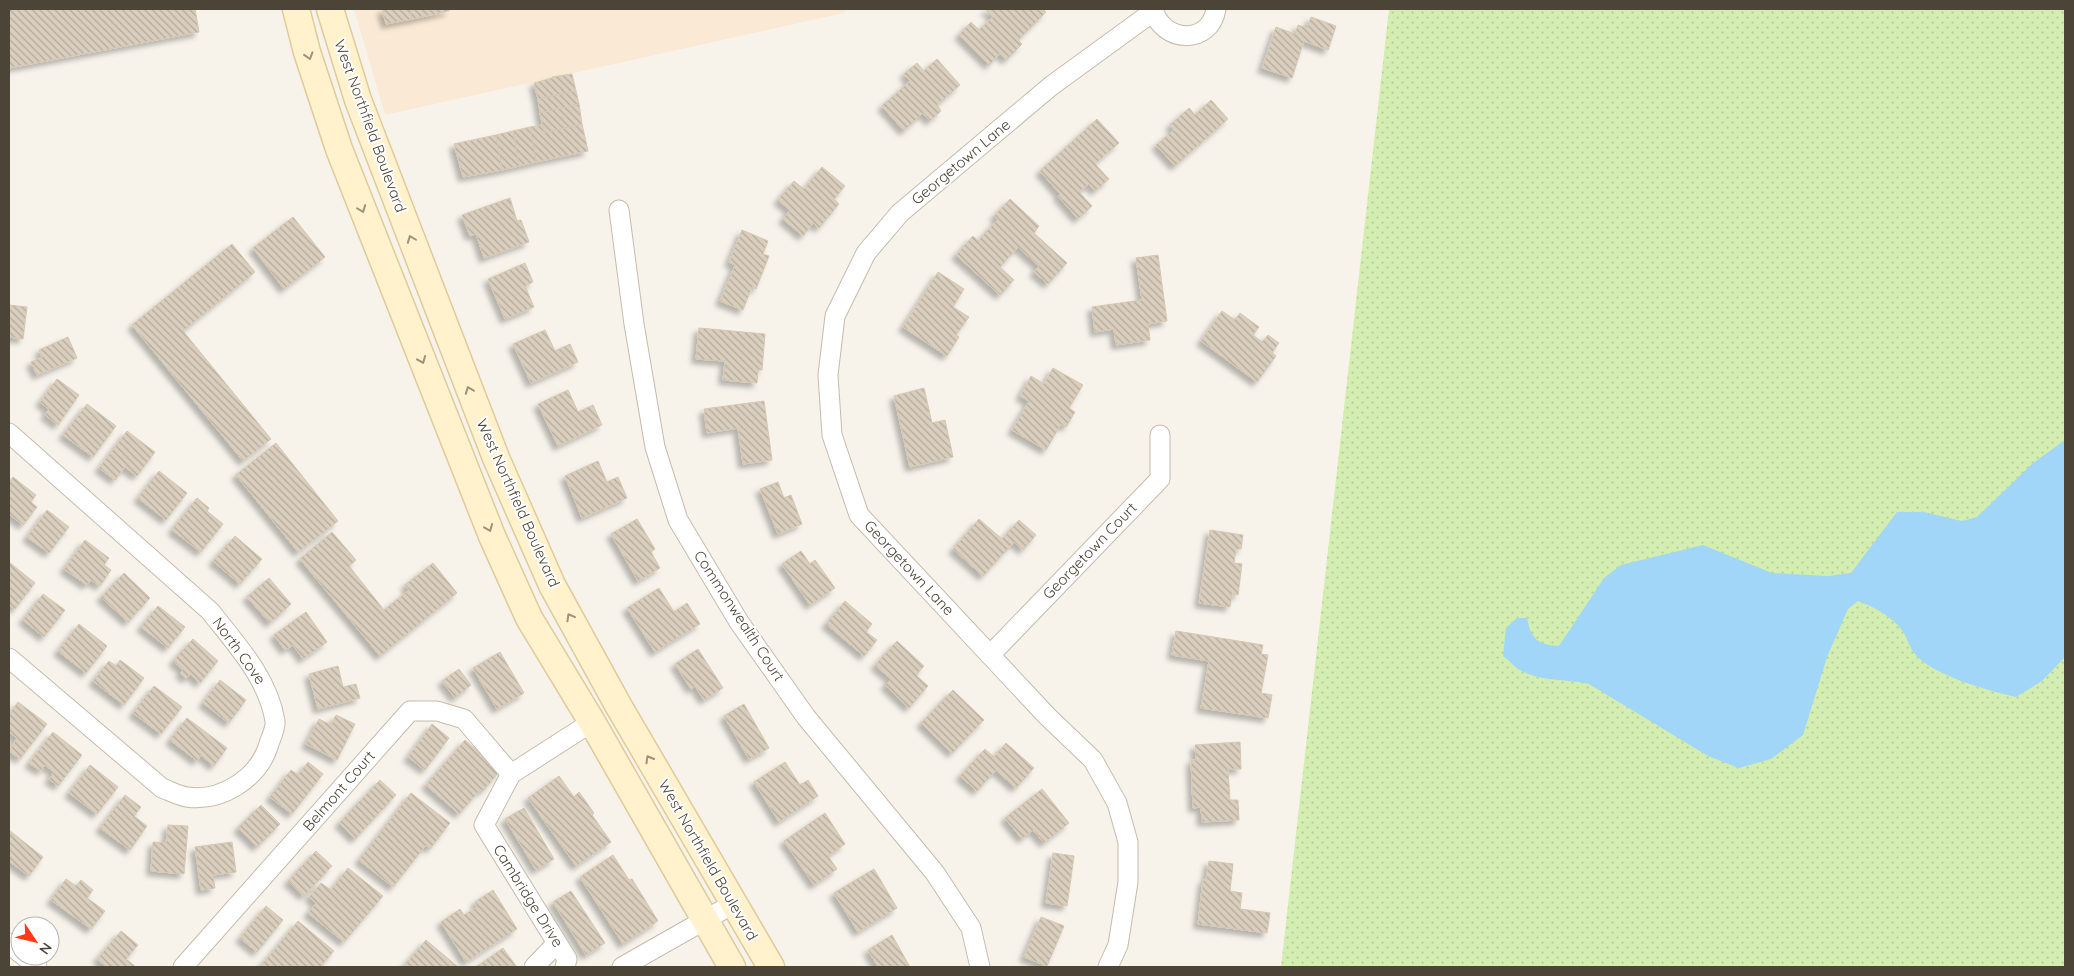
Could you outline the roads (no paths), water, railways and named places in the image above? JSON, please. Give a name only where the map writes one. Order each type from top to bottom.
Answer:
[{"type":"main road","points":[[296,9],[307,52],[338,149],[476,497],[529,618],[592,722],[732,967]]},
{"type":"main road","name":"West Northfield Boulevard","points":[[330,9],[358,100],[507,484],[552,585],[618,706],[771,967]]},
{"type":"main road","points":[[476,497],[507,484]]},
{"type":"street","points":[[1153,10],[1156,20],[1163,28],[1182,36],[1202,31],[1209,24],[1216,9]]},
{"type":"street","name":"Georgetown Lane","points":[[1108,967],[1118,945],[1128,882],[1128,842],[1117,803],[1093,760],[1047,716],[859,515],[832,435],[828,375],[834,316],[866,253],[900,213],[1052,86],[1153,10]]},
{"type":"street","name":"Commonwealth Court","points":[[619,210],[634,324],[655,447],[678,520],[739,622],[806,717],[935,873],[971,928],[980,967]]},
{"type":"street","name":"North Cove","points":[[9,433],[210,611],[265,687],[275,724],[265,754],[248,779],[215,796],[187,797],[162,788],[9,658]]},
{"type":"street","name":"Georgetown Court","points":[[990,655],[1160,479],[1160,435]]},
{"type":"street","name":"Belmont Court","points":[[183,967],[410,711],[437,711],[464,719],[511,774]]},
{"type":"street","points":[[511,774],[592,722]]},
{"type":"street","name":"Cambridge Drive","points":[[511,774],[484,825],[567,959],[565,967]]},
{"type":"street","points":[[622,967],[733,904]]},
{"type":"street","points":[[534,967],[557,943]]},
{"type":"water","points":[[2065,440],[2065,657],[2042,681],[2016,697],[1991,691],[1934,669],[1915,654],[1902,630],[1893,620],[1876,609],[1858,601],[1848,609],[1827,657],[1803,735],[1771,759],[1739,768],[1708,756],[1589,684],[1529,675],[1503,656],[1506,628],[1517,618],[1527,618],[1533,635],[1540,642],[1559,646],[1604,578],[1621,565],[1703,545],[1772,573],[1828,576],[1851,573],[1897,512],[1924,512],[1962,521],[1977,517],[2033,463]]}]
